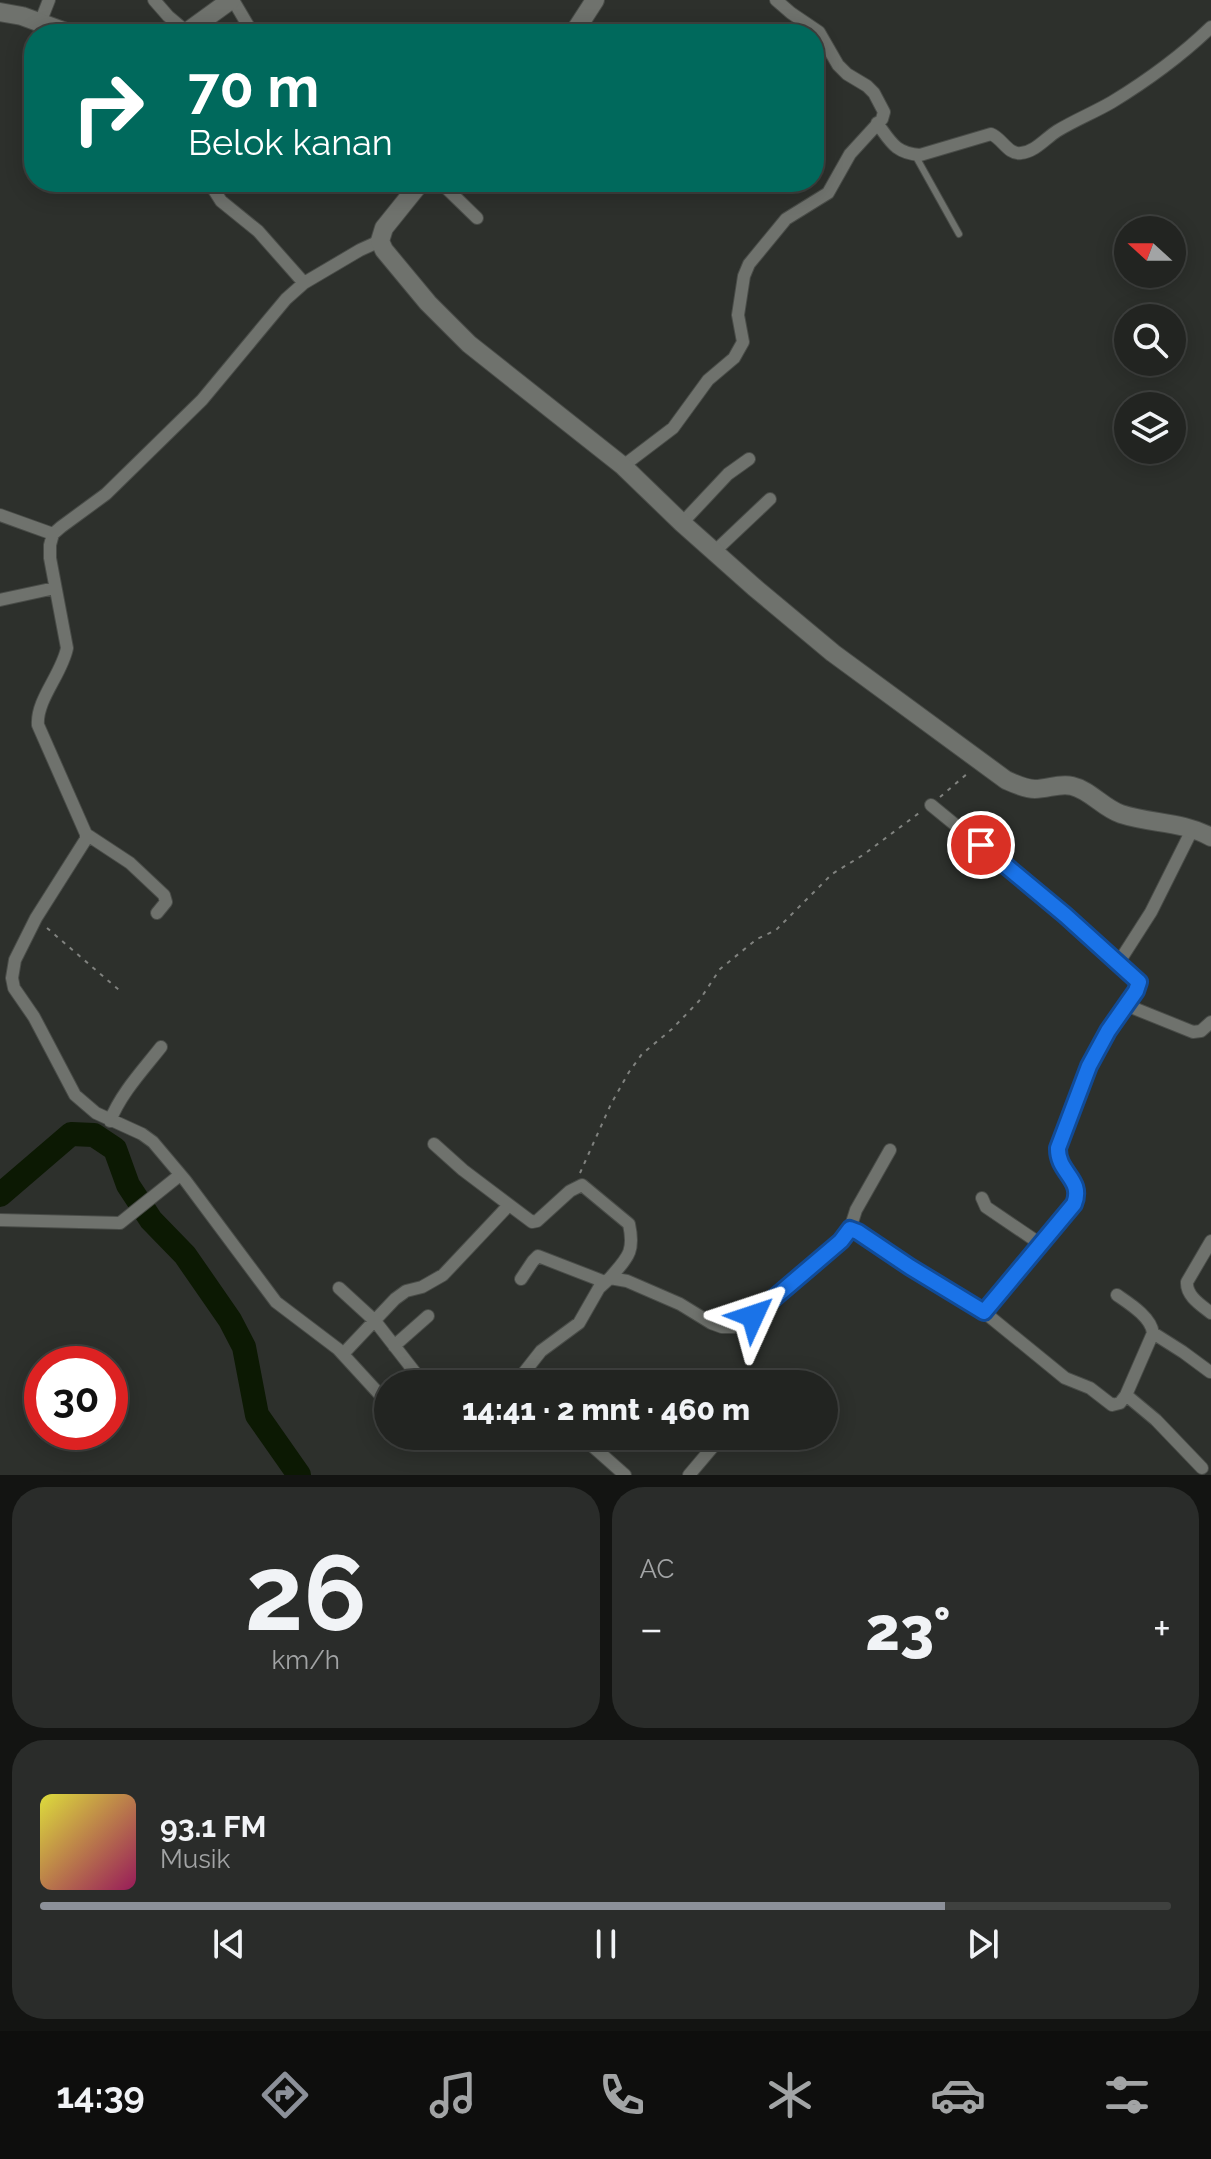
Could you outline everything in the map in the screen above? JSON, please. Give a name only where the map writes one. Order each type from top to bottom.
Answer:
[{"type":"street","points":[[0,12],[40,23],[49,0]]},
{"type":"street","points":[[154,0],[176,24]]},
{"type":"street","points":[[199,24],[232,0],[247,24]]},
{"type":"street","points":[[579,24],[595,0]]},
{"type":"street","points":[[776,0],[807,24]]},
{"type":"street","points":[[877,123],[896,149],[904,153],[915,155],[935,151],[991,134],[1000,138],[1015,153],[1024,153],[1056,131],[1111,103],[1146,80],[1182,55],[1211,27]]},
{"type":"street","points":[[623,466],[673,428],[708,380],[734,358],[743,342],[738,315],[749,264],[786,219],[828,193],[850,154],[884,112],[874,93],[838,65],[824,41]]},
{"type":"street","points":[[215,192],[221,201],[258,231],[304,283]]},
{"type":"street","points":[[413,192],[384,228],[380,241],[428,303],[469,344],[623,466],[714,552],[833,653],[1006,780],[1036,789],[1077,787],[1119,813],[1193,828],[1211,837]]},
{"type":"street","points":[[450,192],[477,218]]},
{"type":"street","points":[[374,1388],[343,1354],[276,1302],[153,1142],[110,1121],[75,1095],[34,1017],[14,988],[12,970],[36,918],[85,844],[86,834],[38,725],[39,711],[65,659],[67,648],[50,558],[53,534],[106,494],[202,400],[286,299],[304,283],[380,241]]},
{"type":"street","points":[[682,523],[728,474],[749,459]]},
{"type":"street","points":[[714,552],[770,499]]},
{"type":"street","points":[[0,515],[53,534]]},
{"type":"street","points":[[0,600],[55,588]]},
{"type":"street","points":[[931,805],[1042,895],[1139,982],[1089,1066],[1058,1148],[1059,1162],[1076,1186],[1077,1198],[1042,1245],[984,1312]]},
{"type":"street","points":[[1119,962],[1151,912],[1193,828]]},
{"type":"street","points":[[86,834],[130,863],[164,895],[166,902],[157,913]]},
{"type":"street","points":[[1126,1005],[1193,1032],[1201,1031],[1211,1022]]},
{"type":"street","points":[[110,1121],[123,1096],[161,1047]]},
{"type":"street","points":[[434,1144],[508,1206],[534,1223],[570,1191],[582,1185],[629,1224],[633,1243],[625,1261],[599,1288],[579,1323],[541,1351],[526,1370]]},
{"type":"street","points":[[521,1279],[538,1256],[608,1280],[627,1281],[680,1304],[711,1323],[733,1327],[753,1316],[841,1241],[890,1150]]},
{"type":"street","points":[[0,1220],[120,1223],[180,1175]]},
{"type":"street","points":[[982,1198],[986,1207],[1042,1245]]},
{"type":"street","points":[[343,1354],[395,1299],[443,1275],[508,1206]]},
{"type":"street","points":[[850,1229],[984,1312],[1065,1378],[1090,1388],[1112,1405],[1120,1403],[1126,1395],[1153,1333],[1152,1325],[1117,1295]]},
{"type":"street","points":[[1211,1241],[1187,1282],[1187,1289],[1211,1313]]},
{"type":"street","points":[[339,1288],[375,1321],[413,1370]]},
{"type":"street","points":[[394,1346],[428,1316]]},
{"type":"street","points":[[1153,1333],[1211,1373]]},
{"type":"street","points":[[1126,1395],[1156,1420],[1202,1468]]},
{"type":"street","points":[[597,1450],[625,1475]]},
{"type":"street","points":[[689,1475],[710,1450]]},
{"type":"lane","points":[[915,155],[959,234]]},
{"type":"path","points":[[570,1191],[629,1072],[642,1054],[699,1001],[720,969],[757,939],[776,930],[832,874],[931,805],[981,762]]},
{"type":"path","points":[[36,918],[119,990]]},
{"type":"waterway","points":[[0,1195],[71,1134],[94,1135],[115,1149],[128,1185],[151,1220],[185,1255],[230,1320],[244,1347],[257,1415],[299,1475]]},
{"type":"route","points":[[753,1316],[841,1241],[850,1229],[984,1312],[1042,1245],[1077,1198],[1076,1186],[1059,1162],[1058,1148],[1089,1066],[1139,982],[981,845]]}]
